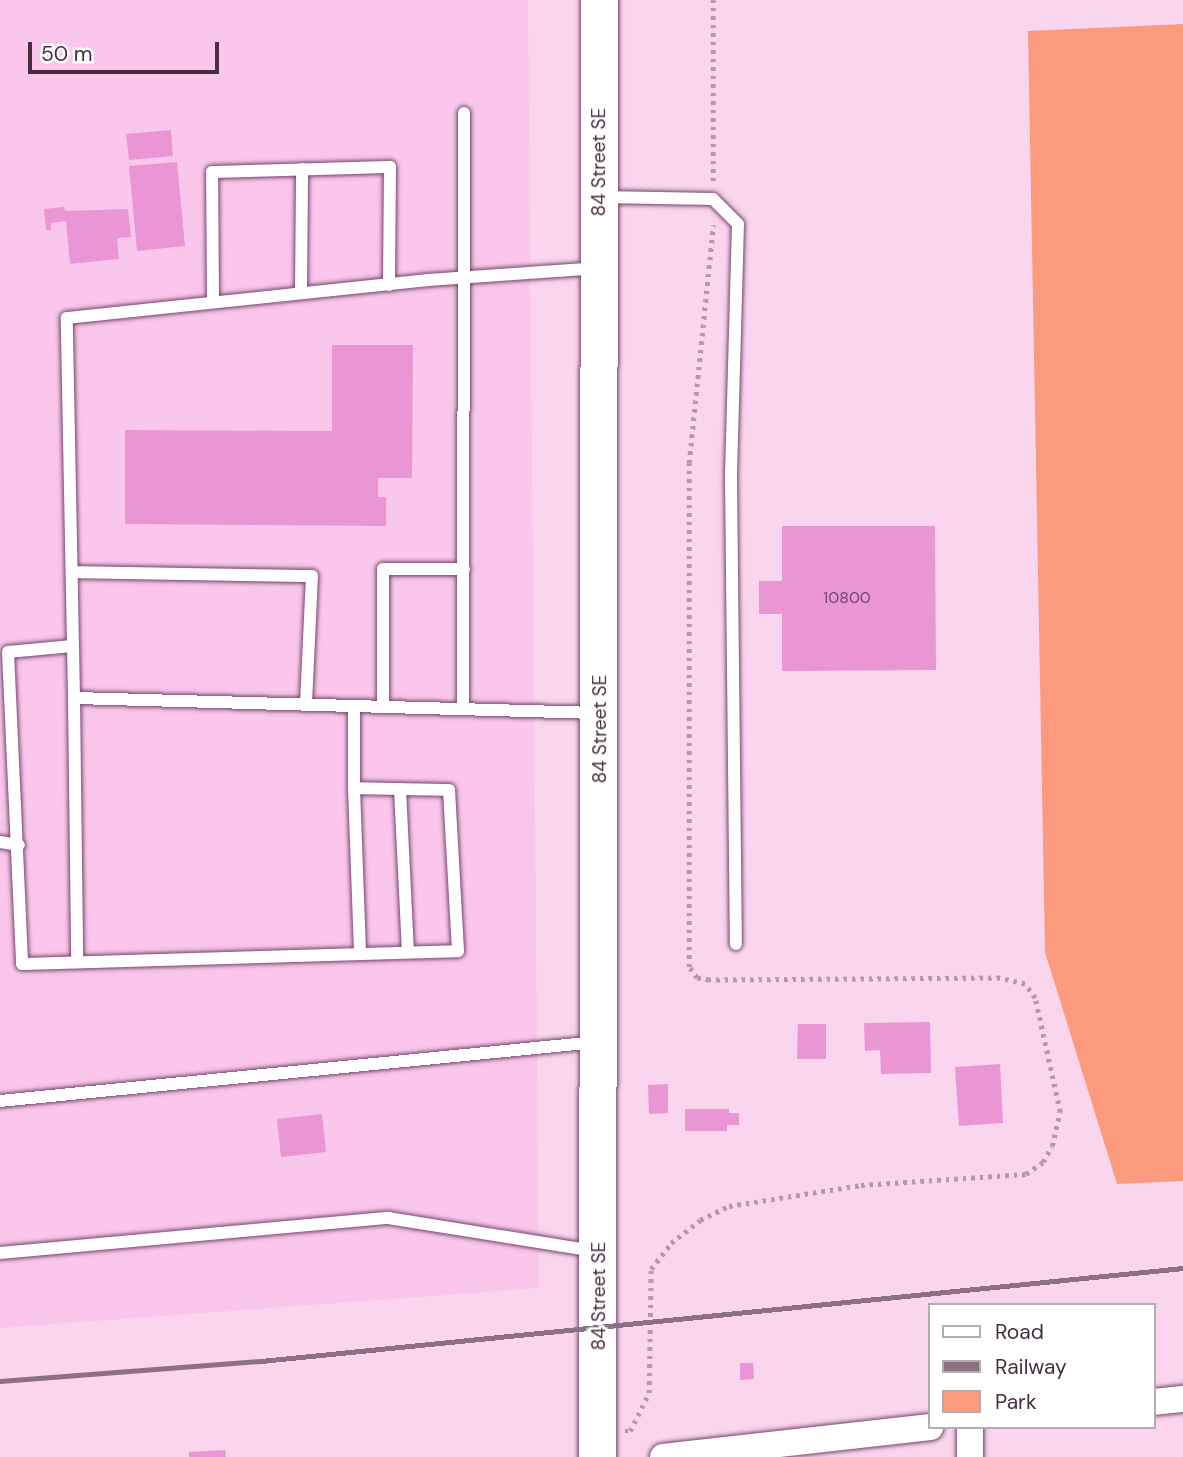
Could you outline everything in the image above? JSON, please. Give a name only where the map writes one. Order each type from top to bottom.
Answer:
[{"type":"street","name":"84 Street SE","points":[[597,1457],[600,1252],[599,0]]},
{"type":"street","points":[[1155,1402],[1183,1399]]},
{"type":"street","points":[[663,1457],[928,1427]]},
{"type":"street","points":[[970,1429],[970,1457]]},
{"type":"lane","points":[[463,709],[464,113]]},
{"type":"lane","points":[[213,301],[212,172],[390,167],[389,285]]},
{"type":"lane","points":[[301,292],[302,169]]},
{"type":"lane","points":[[599,197],[713,199],[738,224],[732,477],[736,944]]},
{"type":"lane","points":[[77,961],[67,318],[301,292],[599,268]]},
{"type":"lane","points":[[383,707],[383,569],[464,569]]},
{"type":"lane","points":[[72,572],[312,576],[306,705]]},
{"type":"lane","points":[[72,646],[4,652],[19,845],[22,964],[458,951],[449,790],[354,788]]},
{"type":"lane","points":[[74,698],[600,713]]},
{"type":"lane","points":[[354,706],[359,953]]},
{"type":"lane","points":[[400,789],[408,952]]},
{"type":"lane","points":[[0,842],[19,845]]},
{"type":"lane","points":[[0,1101],[600,1042]]},
{"type":"lane","points":[[0,1254],[388,1218],[600,1252]]},
{"type":"path","points":[[630,1431],[649,1393],[651,1269],[671,1244],[700,1220],[729,1206],[861,1185],[1026,1174],[1043,1162],[1052,1146],[1060,1112],[1035,999],[1025,984],[1000,978],[709,980],[697,978],[689,967],[690,463],[713,199],[713,0]]},
{"type":"shaded area","points":[[0,0],[528,0],[539,1288],[0,1328]]},
{"type":"green space","points":[[1183,24],[1183,1181],[1117,1184],[1045,952],[1028,31]]},
{"type":"building","points":[[171,130],[173,156],[129,160],[126,134]]},
{"type":"building","points":[[177,162],[185,246],[137,251],[129,166]]},
{"type":"building","points":[[64,207],[65,211],[128,209],[131,237],[117,238],[119,259],[70,264],[66,221],[51,223],[51,230],[46,230],[44,209]]},
{"type":"building","points":[[332,345],[413,345],[412,478],[378,478],[378,497],[386,497],[386,526],[125,524],[125,430],[332,431]]},
{"type":"building","points":[[782,526],[935,526],[936,670],[782,671],[782,614],[759,614],[759,581],[782,581]]},
{"type":"building","points":[[930,1022],[931,1073],[881,1074],[880,1050],[865,1051],[864,1023]]},
{"type":"building","points":[[798,1024],[826,1024],[826,1059],[797,1059]]},
{"type":"building","points":[[1000,1064],[1003,1123],[959,1126],[955,1067]]},
{"type":"building","points":[[668,1084],[668,1113],[649,1114],[648,1085]]},
{"type":"building","points":[[685,1109],[729,1109],[729,1113],[739,1113],[739,1125],[727,1125],[727,1131],[685,1131]]},
{"type":"building","points":[[322,1114],[326,1152],[281,1157],[277,1119]]},
{"type":"building","points":[[740,1363],[753,1363],[754,1379],[740,1380]]},
{"type":"building","points":[[225,1450],[226,1457],[189,1457],[189,1452]]},
{"type":"railway","points":[[0,1381],[261,1361],[1183,1268]]}]
